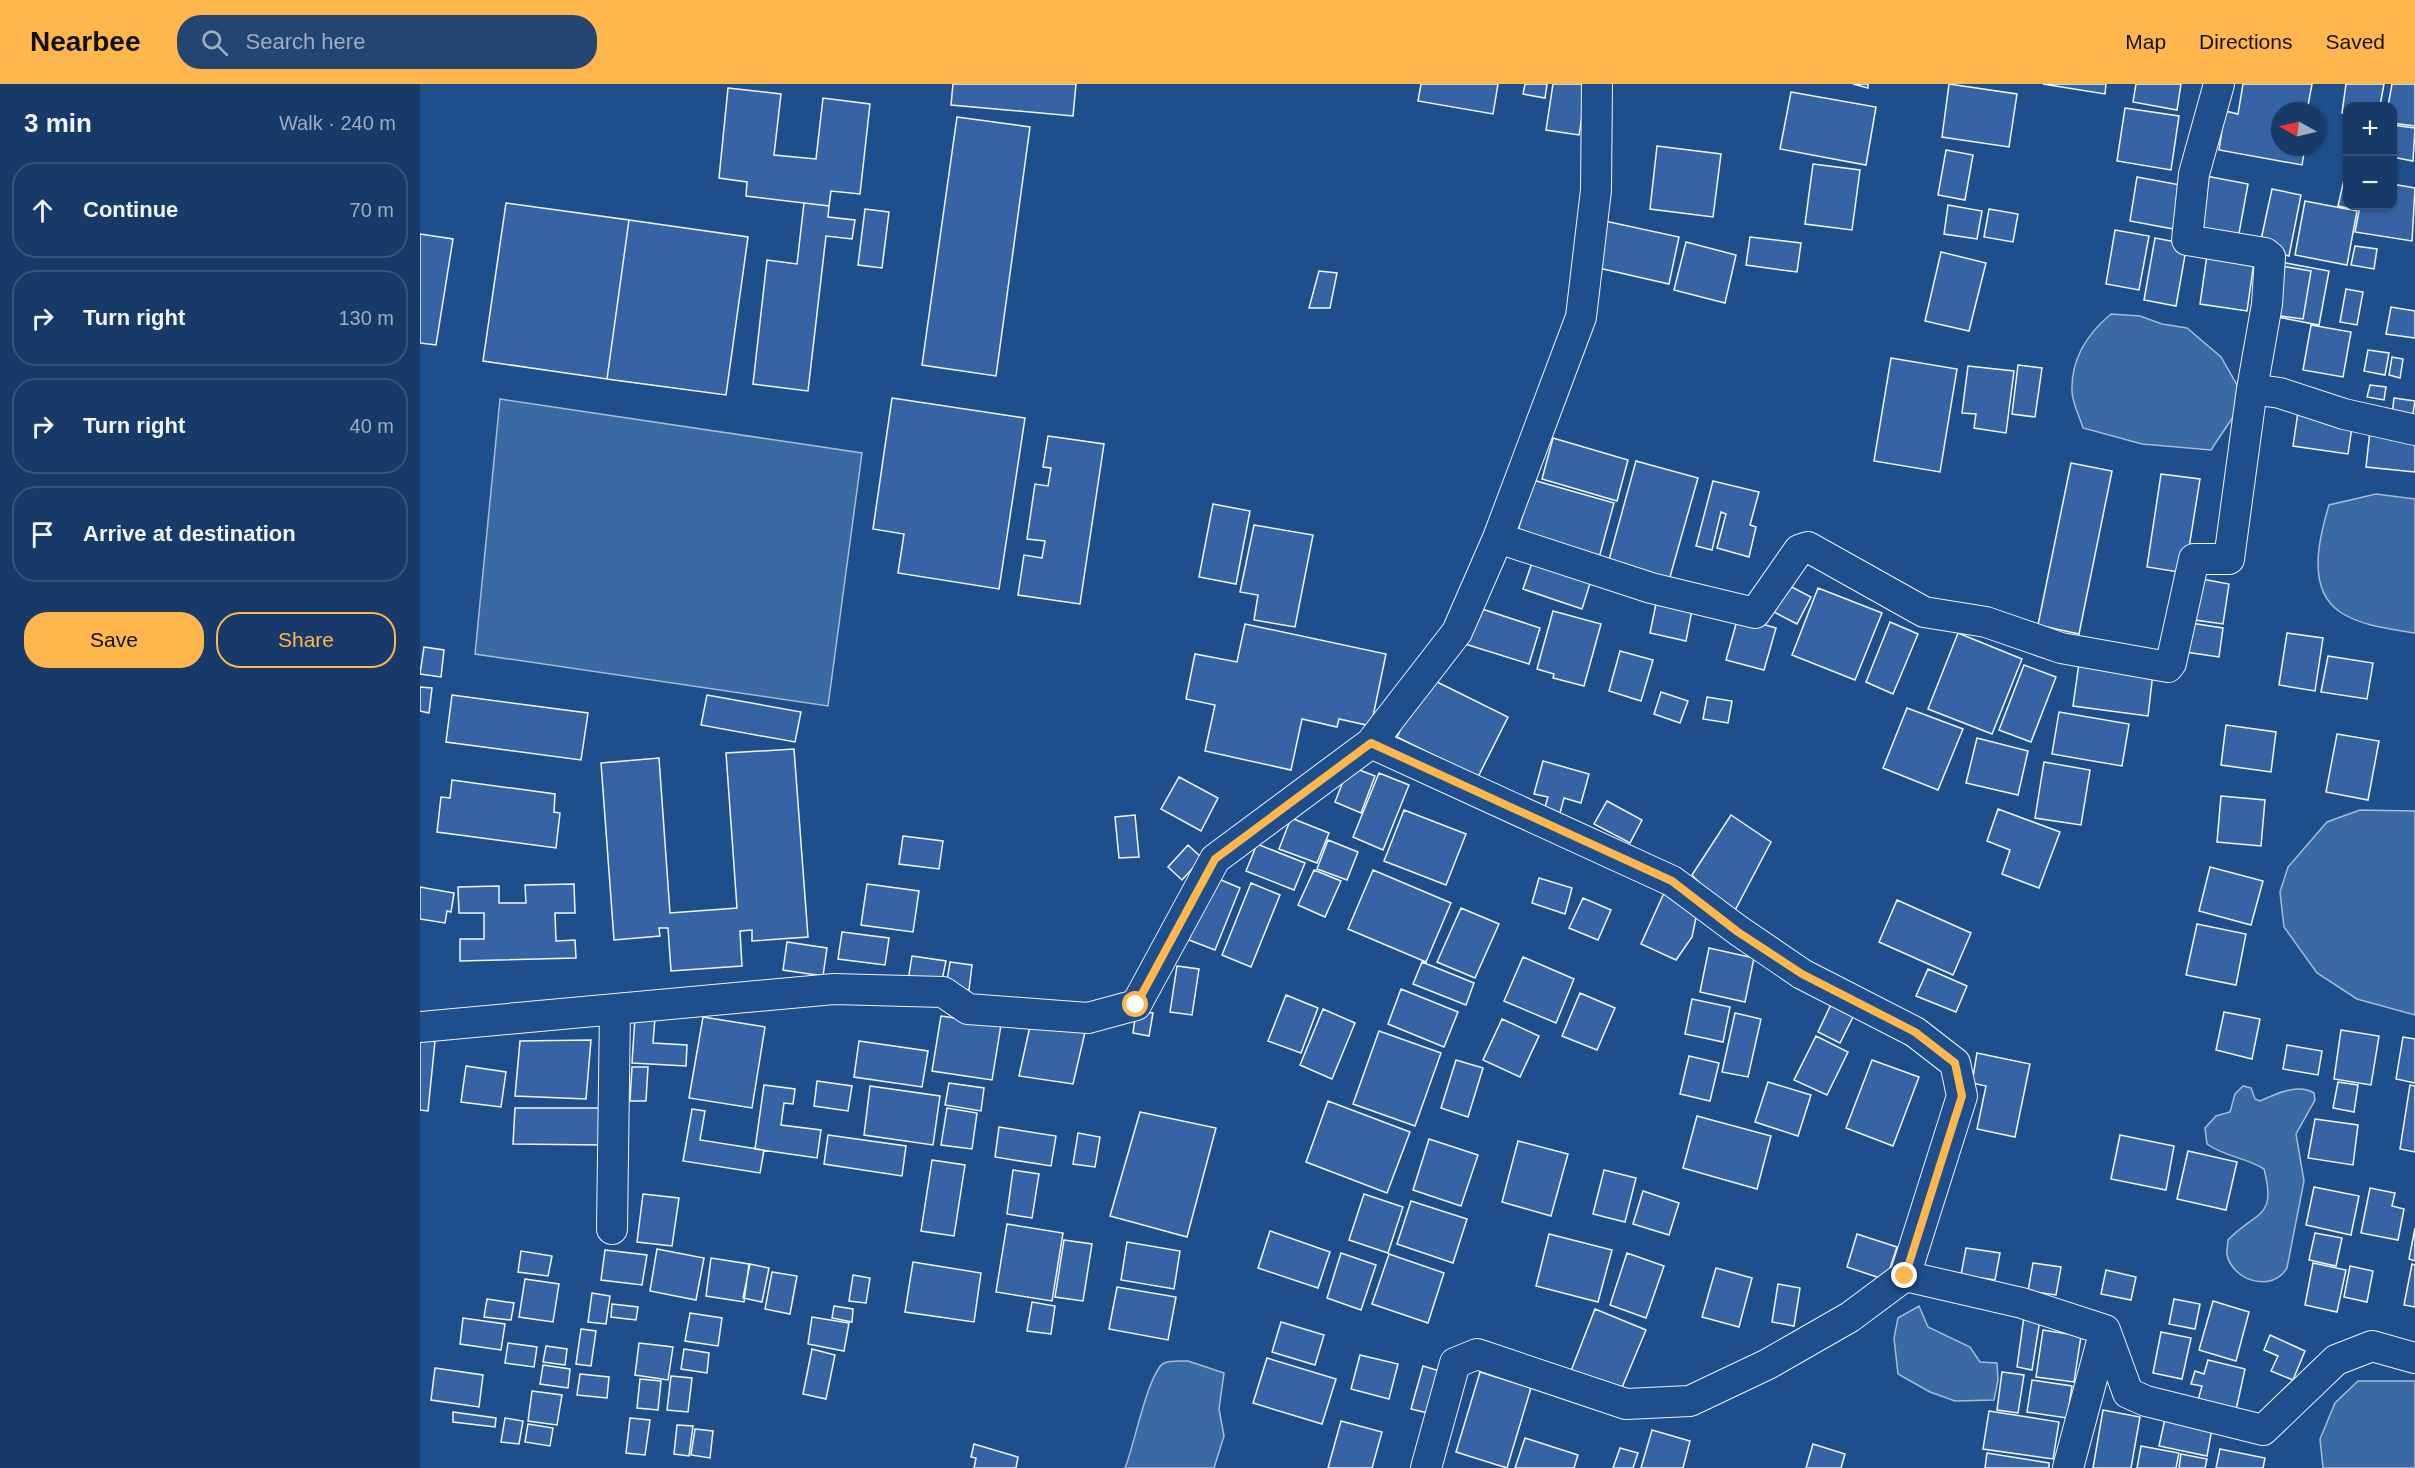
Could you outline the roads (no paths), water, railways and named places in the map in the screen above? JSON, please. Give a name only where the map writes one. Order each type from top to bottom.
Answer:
[{"type":"street","points":[[420,1028],[834,989],[943,992],[968,1009],[1088,1018],[1136,1005],[1215,859],[1371,743],[1457,632],[1498,538],[1581,317],[1596,190],[1597,84]]},
{"type":"street","points":[[1498,538],[1651,588],[1755,613],[1799,550],[1808,547],[1924,612],[1986,622],[2061,648],[2168,667],[2171,663],[2194,559],[2229,559],[2252,389],[2267,304],[2270,256],[2265,253],[2190,241],[2187,236],[2194,174],[2219,84]]},
{"type":"street","points":[[2252,389],[2280,393],[2344,414],[2415,430]]},
{"type":"street","points":[[1371,743],[1672,881],[1738,932],[1802,974],[1915,1032],[1955,1063],[1962,1096],[1905,1276],[1850,1317],[1789,1353],[1690,1401],[1626,1404],[1478,1354],[1455,1363],[1426,1468]]},
{"type":"street","points":[[612,1229],[615,1009]]},
{"type":"street","points":[[1905,1276],[2022,1303],[2105,1330]]},
{"type":"street","points":[[2105,1330],[2128,1393],[2146,1401],[2262,1430],[2336,1360],[2372,1346],[2415,1358]]},
{"type":"street","points":[[2068,1468],[2105,1330]]},
{"type":"water","points":[[2111,314],[2140,316],[2162,324],[2187,328],[2221,357],[2237,385],[2237,411],[2211,450],[2142,444],[2083,428],[2072,396],[2074,368],[2088,339]]},
{"type":"water","points":[[500,399],[862,453],[828,706],[475,654]]},
{"type":"water","points":[[2376,494],[2415,499],[2415,633],[2376,626],[2348,617],[2329,602],[2319,577],[2319,547],[2329,505]]},
{"type":"water","points":[[2360,810],[2415,811],[2415,1015],[2357,999],[2317,973],[2284,927],[2280,892],[2288,867],[2327,822]]},
{"type":"water","points":[[2243,1086],[2251,1088],[2255,1099],[2260,1101],[2294,1089],[2314,1093],[2315,1100],[2296,1134],[2304,1181],[2287,1268],[2280,1276],[2263,1282],[2254,1281],[2237,1272],[2227,1252],[2228,1240],[2256,1218],[2266,1206],[2268,1197],[2264,1169],[2207,1144],[2205,1128],[2216,1116],[2230,1112],[2235,1094]]},
{"type":"water","points":[[1919,1306],[1928,1327],[1970,1347],[1980,1362],[1997,1363],[1998,1380],[1994,1400],[1955,1401],[1930,1392],[1898,1374],[1894,1338],[1898,1318]]},
{"type":"water","points":[[1188,1361],[1224,1373],[1219,1409],[1224,1436],[1214,1468],[1125,1468],[1152,1380],[1158,1369],[1166,1362]]},
{"type":"water","points":[[2358,1381],[2415,1381],[2415,1468],[2323,1468],[2320,1439],[2335,1403]]}]
